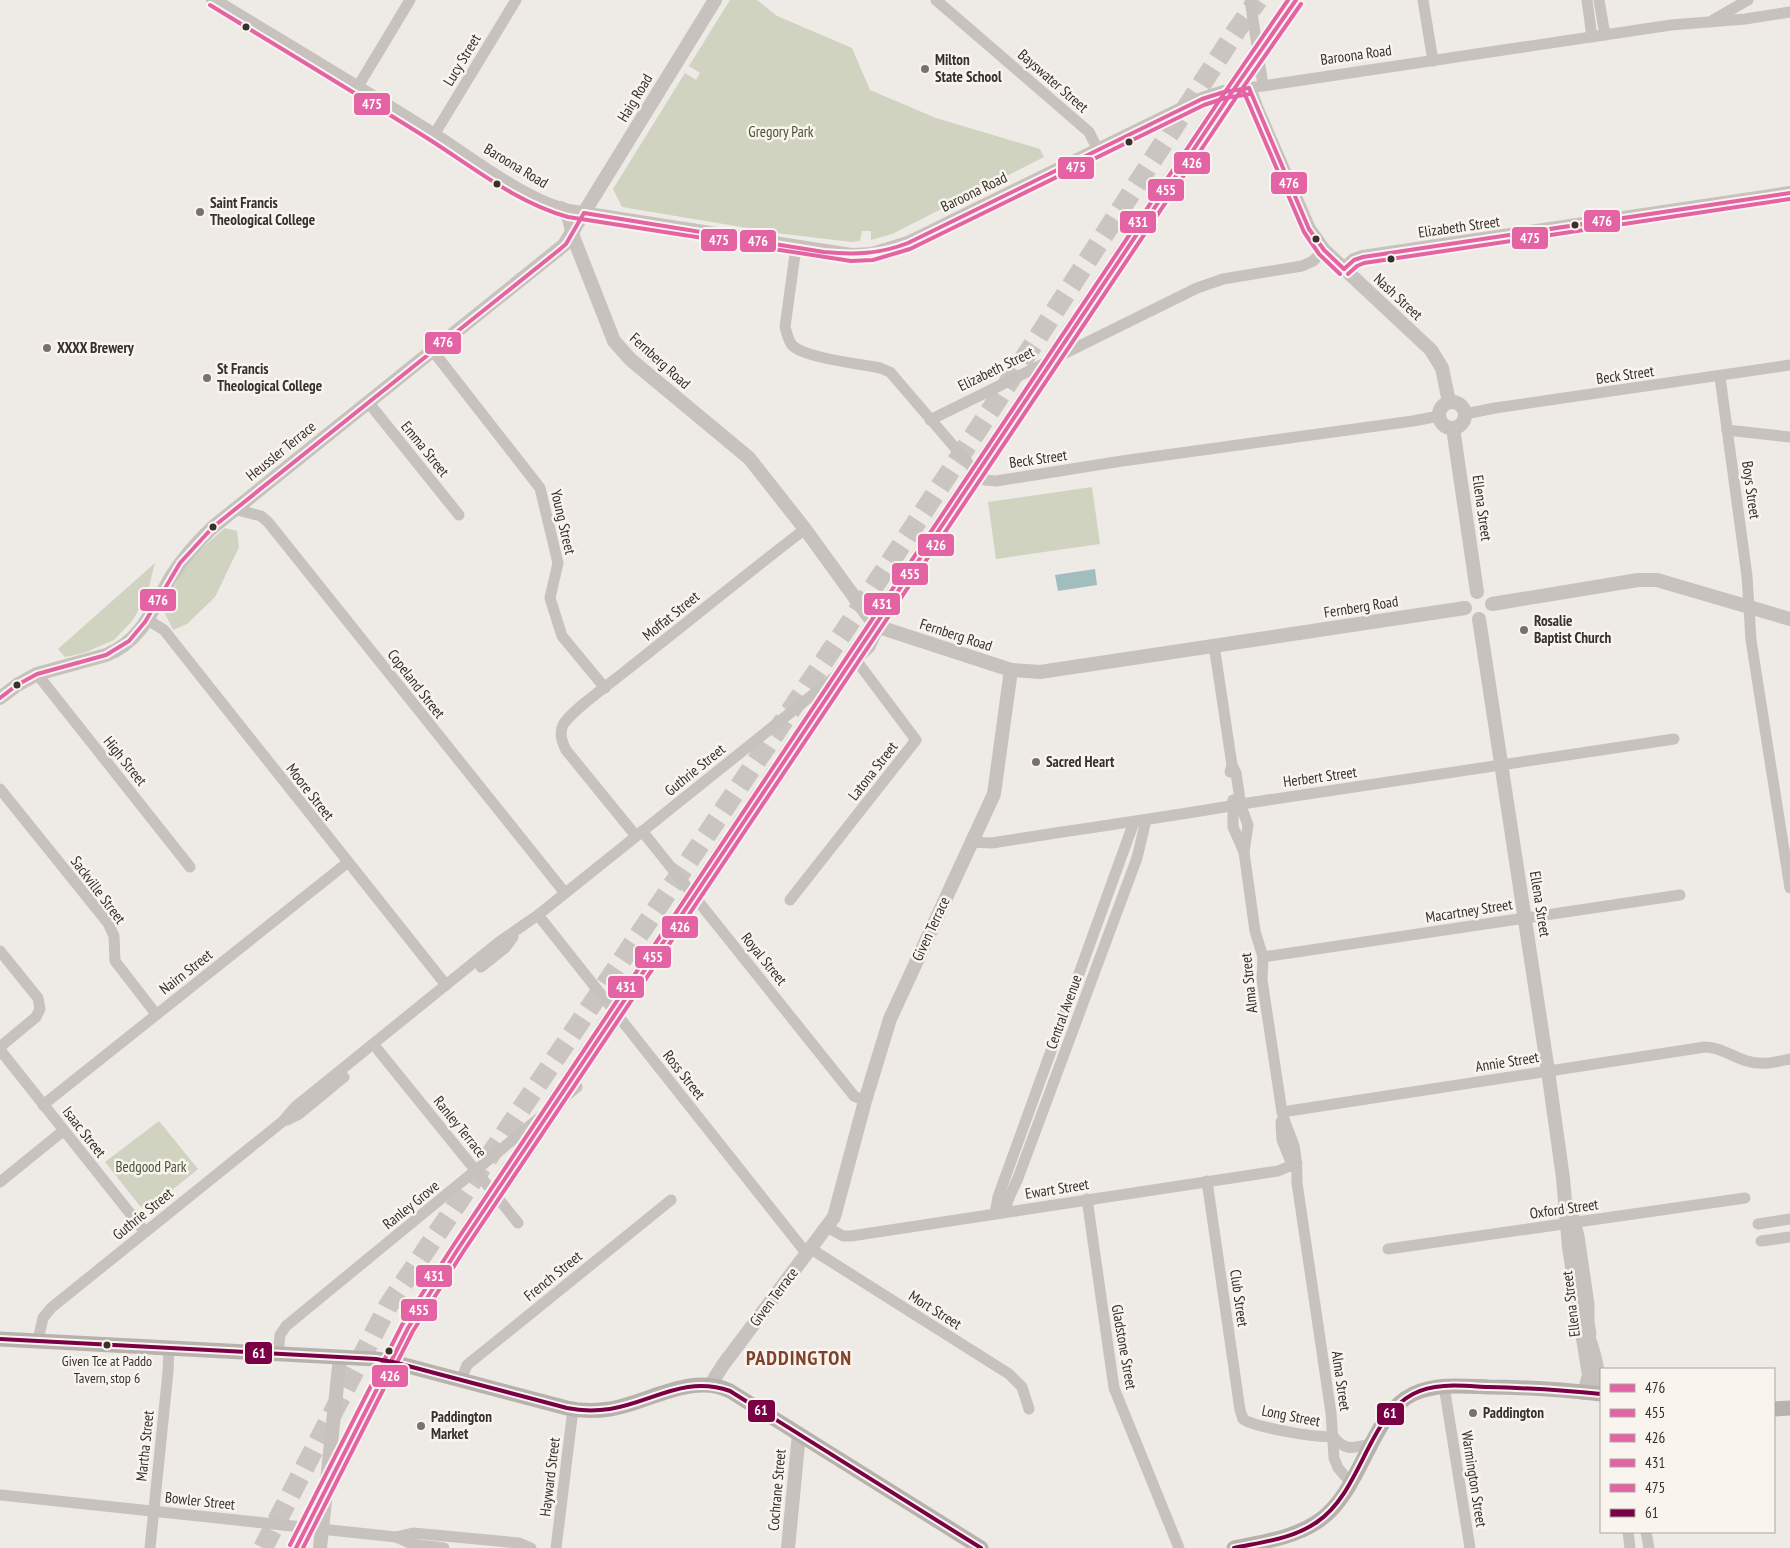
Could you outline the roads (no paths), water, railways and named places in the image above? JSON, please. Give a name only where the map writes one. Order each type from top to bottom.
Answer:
[{"type":"main road","points":[[0,1339],[385,1360],[573,1409],[594,1411],[610,1409],[690,1386],[711,1384],[730,1391],[981,1548]]},
{"type":"main road","points":[[1241,1547],[1289,1542],[1328,1514],[1339,1502],[1351,1483],[1386,1419],[1401,1402],[1418,1392],[1444,1386],[1517,1387],[1595,1394]]},
{"type":"main road","points":[[1775,1409],[1790,1408]]},
{"type":"street","name":"Baroona Road","points":[[213,0],[434,135],[520,190],[561,208],[832,253],[861,255],[895,248],[1202,99],[1224,92],[1677,24],[1745,19],[1790,12]]},
{"type":"street","points":[[357,88],[410,0]]},
{"type":"street","name":"Lucy Street","points":[[434,135],[516,0]]},
{"type":"street","name":"Haig Road","points":[[584,213],[715,0]]},
{"type":"street","name":"Bayswater Street","points":[[936,0],[1089,132],[1098,150]]},
{"type":"street","points":[[1250,0],[1256,86]]},
{"type":"street","points":[[1423,0],[1433,61]]},
{"type":"street","points":[[1587,0],[1592,37]]},
{"type":"street","points":[[1599,0],[1604,35]]},
{"type":"street","points":[[1709,22],[1748,0]]},
{"type":"street","name":"Nash Street","points":[[1256,86],[1309,229],[1324,250],[1344,270],[1431,350],[1442,368],[1449,402]]},
{"type":"street","name":"Elizabeth Street","points":[[1344,270],[1354,260],[1363,257],[1790,193]]},
{"type":"street","name":"Fernberg Road","points":[[561,208],[568,216],[572,232],[614,341],[631,360],[749,458],[878,627],[1011,670],[1053,670],[1465,608]]},
{"type":"street","name":"Heussler Terrace","points":[[0,698],[17,685],[37,674],[115,652],[131,641],[148,620],[172,576],[190,550],[213,527],[559,250],[566,244],[584,213]]},
{"type":"street","name":"Beck Street","points":[[796,247],[785,326],[787,336],[793,345],[809,354],[880,368],[890,372],[978,475],[990,481],[1439,416]]},
{"type":"street","name":"Elizabeth Street","points":[[930,420],[1197,288],[1223,279],[1302,266],[1312,261],[1324,250]]},
{"type":"street","name":"Young Street","points":[[433,351],[540,488],[558,562],[550,598],[562,636],[605,688]]},
{"type":"street","name":"Beck Street","points":[[1465,414],[1790,365]]},
{"type":"street","name":"Boys Street","points":[[1720,376],[1747,576],[1752,640],[1790,888]]},
{"type":"street","name":"Emma Street","points":[[368,402],[459,516]]},
{"type":"street","points":[[1449,402],[1462,406],[1465,414],[1461,425],[1453,428],[1442,424],[1439,416],[1440,409],[1449,402]]},
{"type":"street","name":"Ellena Street","points":[[1453,428],[1477,592]]},
{"type":"street","points":[[1727,430],[1790,437]]},
{"type":"street","name":"Copeland Street","points":[[234,509],[261,516],[268,522],[565,893]]},
{"type":"street","name":"Moffat Street","points":[[561,731],[569,718],[804,528]]},
{"type":"street","points":[[1492,604],[1638,580],[1657,580],[1790,619]]},
{"type":"street","points":[[1477,592],[1488,597],[1492,604],[1490,612],[1484,618],[1479,619],[1471,618],[1465,608],[1466,599],[1477,592]]},
{"type":"street","name":"Ellena Street","points":[[1479,619],[1548,1071],[1564,1195],[1589,1304],[1589,1322],[1599,1381],[1595,1394]]},
{"type":"street","name":"Moore Street","points":[[148,620],[164,630],[446,986]]},
{"type":"street","name":"Guthrie Street","points":[[38,1340],[42,1321],[47,1312],[282,1122],[295,1107],[499,942],[538,915],[856,660],[870,647],[878,627]]},
{"type":"street","name":"Alma Street","points":[[1214,645],[1232,765],[1230,781],[1237,805],[1234,831],[1244,852],[1255,931],[1263,957],[1262,980],[1282,1112],[1281,1136],[1294,1163],[1335,1460],[1340,1470],[1351,1483]]},
{"type":"street","name":"Latona Street","points":[[790,900],[916,740],[856,660]]},
{"type":"street","name":"Given Terrace","points":[[711,1384],[728,1358],[828,1227],[834,1216],[865,1101],[890,1019],[994,794],[1011,670]]},
{"type":"street","name":"High Street","points":[[37,674],[190,867]]},
{"type":"street","name":"Royal Street","points":[[561,731],[561,738],[566,750],[639,834],[854,1096],[865,1101]]},
{"type":"street","name":"Herbert Street","points":[[971,842],[992,843],[1674,739]]},
{"type":"street","name":"Sackville Street","points":[[0,789],[108,923],[114,936],[115,961],[156,1014]]},
{"type":"street","name":"Central Avenue","points":[[1134,822],[995,1208],[1000,1213],[1018,1178],[1137,858],[1146,820]]},
{"type":"street","name":"Nairn Street","points":[[43,1105],[347,863]]},
{"type":"street","name":"Macartney Street","points":[[1263,957],[1680,895]]},
{"type":"street","name":"Ross Street","points":[[538,915],[809,1251]]},
{"type":"street","name":"Guthrie Street","points":[[282,1122],[299,1114],[505,948],[521,928]]},
{"type":"street","points":[[0,951],[38,998],[40,1009],[36,1017],[0,1048]]},
{"type":"street","name":"Annie Street","points":[[1282,1112],[1706,1047],[1716,1048],[1756,1063],[1790,1059]]},
{"type":"street","name":"Isaac Street","points":[[0,1048],[63,1131],[145,1232]]},
{"type":"street","name":"Ranley Terrace","points":[[378,1050],[518,1223]]},
{"type":"street","name":"Ranley Grove","points":[[278,1353],[280,1335],[286,1326],[577,1087]]},
{"type":"street","points":[[0,1182],[63,1131]]},
{"type":"street","name":"Ewart Street","points":[[828,1227],[843,1236],[851,1236],[1278,1171],[1294,1163]]},
{"type":"street","name":"Club Street","points":[[1207,1181],[1240,1410],[1243,1419]]},
{"type":"street","name":"Oxford Street","points":[[1388,1249],[1745,1198]]},
{"type":"street","name":"Gladstone Street","points":[[1087,1199],[1114,1388],[1179,1548]]},
{"type":"street","name":"French Street","points":[[461,1380],[466,1365],[670,1200]]},
{"type":"street","points":[[1758,1224],[1790,1219]]},
{"type":"street","name":"Ellena Street","points":[[1571,1223],[1579,1314],[1588,1380],[1595,1394]]},
{"type":"street","points":[[1761,1241],[1790,1237]]},
{"type":"street","name":"Mort Street","points":[[809,1251],[823,1257],[1009,1374],[1022,1387],[1029,1409]]},
{"type":"street","name":"Ellena Street","points":[[1579,1314],[1594,1354]]},
{"type":"street","name":"Martha Street","points":[[150,1548],[169,1347]]},
{"type":"street","points":[[320,1548],[340,1357]]},
{"type":"street","name":"Warmington Street","points":[[1444,1386],[1470,1548]]},
{"type":"street","name":"Hayward Street","points":[[556,1548],[573,1409]]},
{"type":"street","name":"Long Street","points":[[1243,1419],[1256,1424],[1318,1437],[1333,1436]]},
{"type":"street","name":"Cochrane Street","points":[[788,1548],[799,1434]]},
{"type":"street","points":[[1333,1436],[1341,1445],[1347,1448],[1372,1444]]},
{"type":"street","name":"Bowler Street","points":[[1,1495],[396,1537],[412,1544],[444,1548]]},
{"type":"street","name":"Bowler Street","points":[[396,1537],[413,1533],[519,1543],[531,1548]]},
{"type":"street","points":[[1628,1533],[1630,1548]]},
{"type":"street","points":[[1646,1533],[1646,1548]]},
{"type":"water","points":[[1095,569],[1097,585],[1058,591],[1055,575]]},
{"type":"tunnel","points":[[263,1548],[388,1306],[845,630],[1258,0]]},
{"type":"tunnel","points":[[296,1548],[408,1328],[458,1249],[1232,92],[1296,0]]},
{"type":"place","name":"Milton State School","points":[[925,69]]},
{"type":"place","name":"Saint Francis Theological College","points":[[200,212]]},
{"type":"place","name":"XXXX Brewery","points":[[47,348]]},
{"type":"place","name":"St Francis Theological College","points":[[207,378]]},
{"type":"place","name":"Rosalie Baptist Church","points":[[1524,630]]},
{"type":"place","name":"Sacred Heart","points":[[1036,762]]},
{"type":"place","name":"Given Tce at Paddo Tavern, stop 6","points":[[107,1345]]},
{"type":"place","name":"Paddington","points":[[1473,1413]]},
{"type":"place","name":"Paddington Market","points":[[421,1426]]},
{"type":"district","name":"PADDINGTON","points":[[799,1358]]},
{"type":"park label","name":"Gregory Park","points":[[781,132]]},
{"type":"park label","name":"Bedgood Park","points":[[151,1167]]}]
